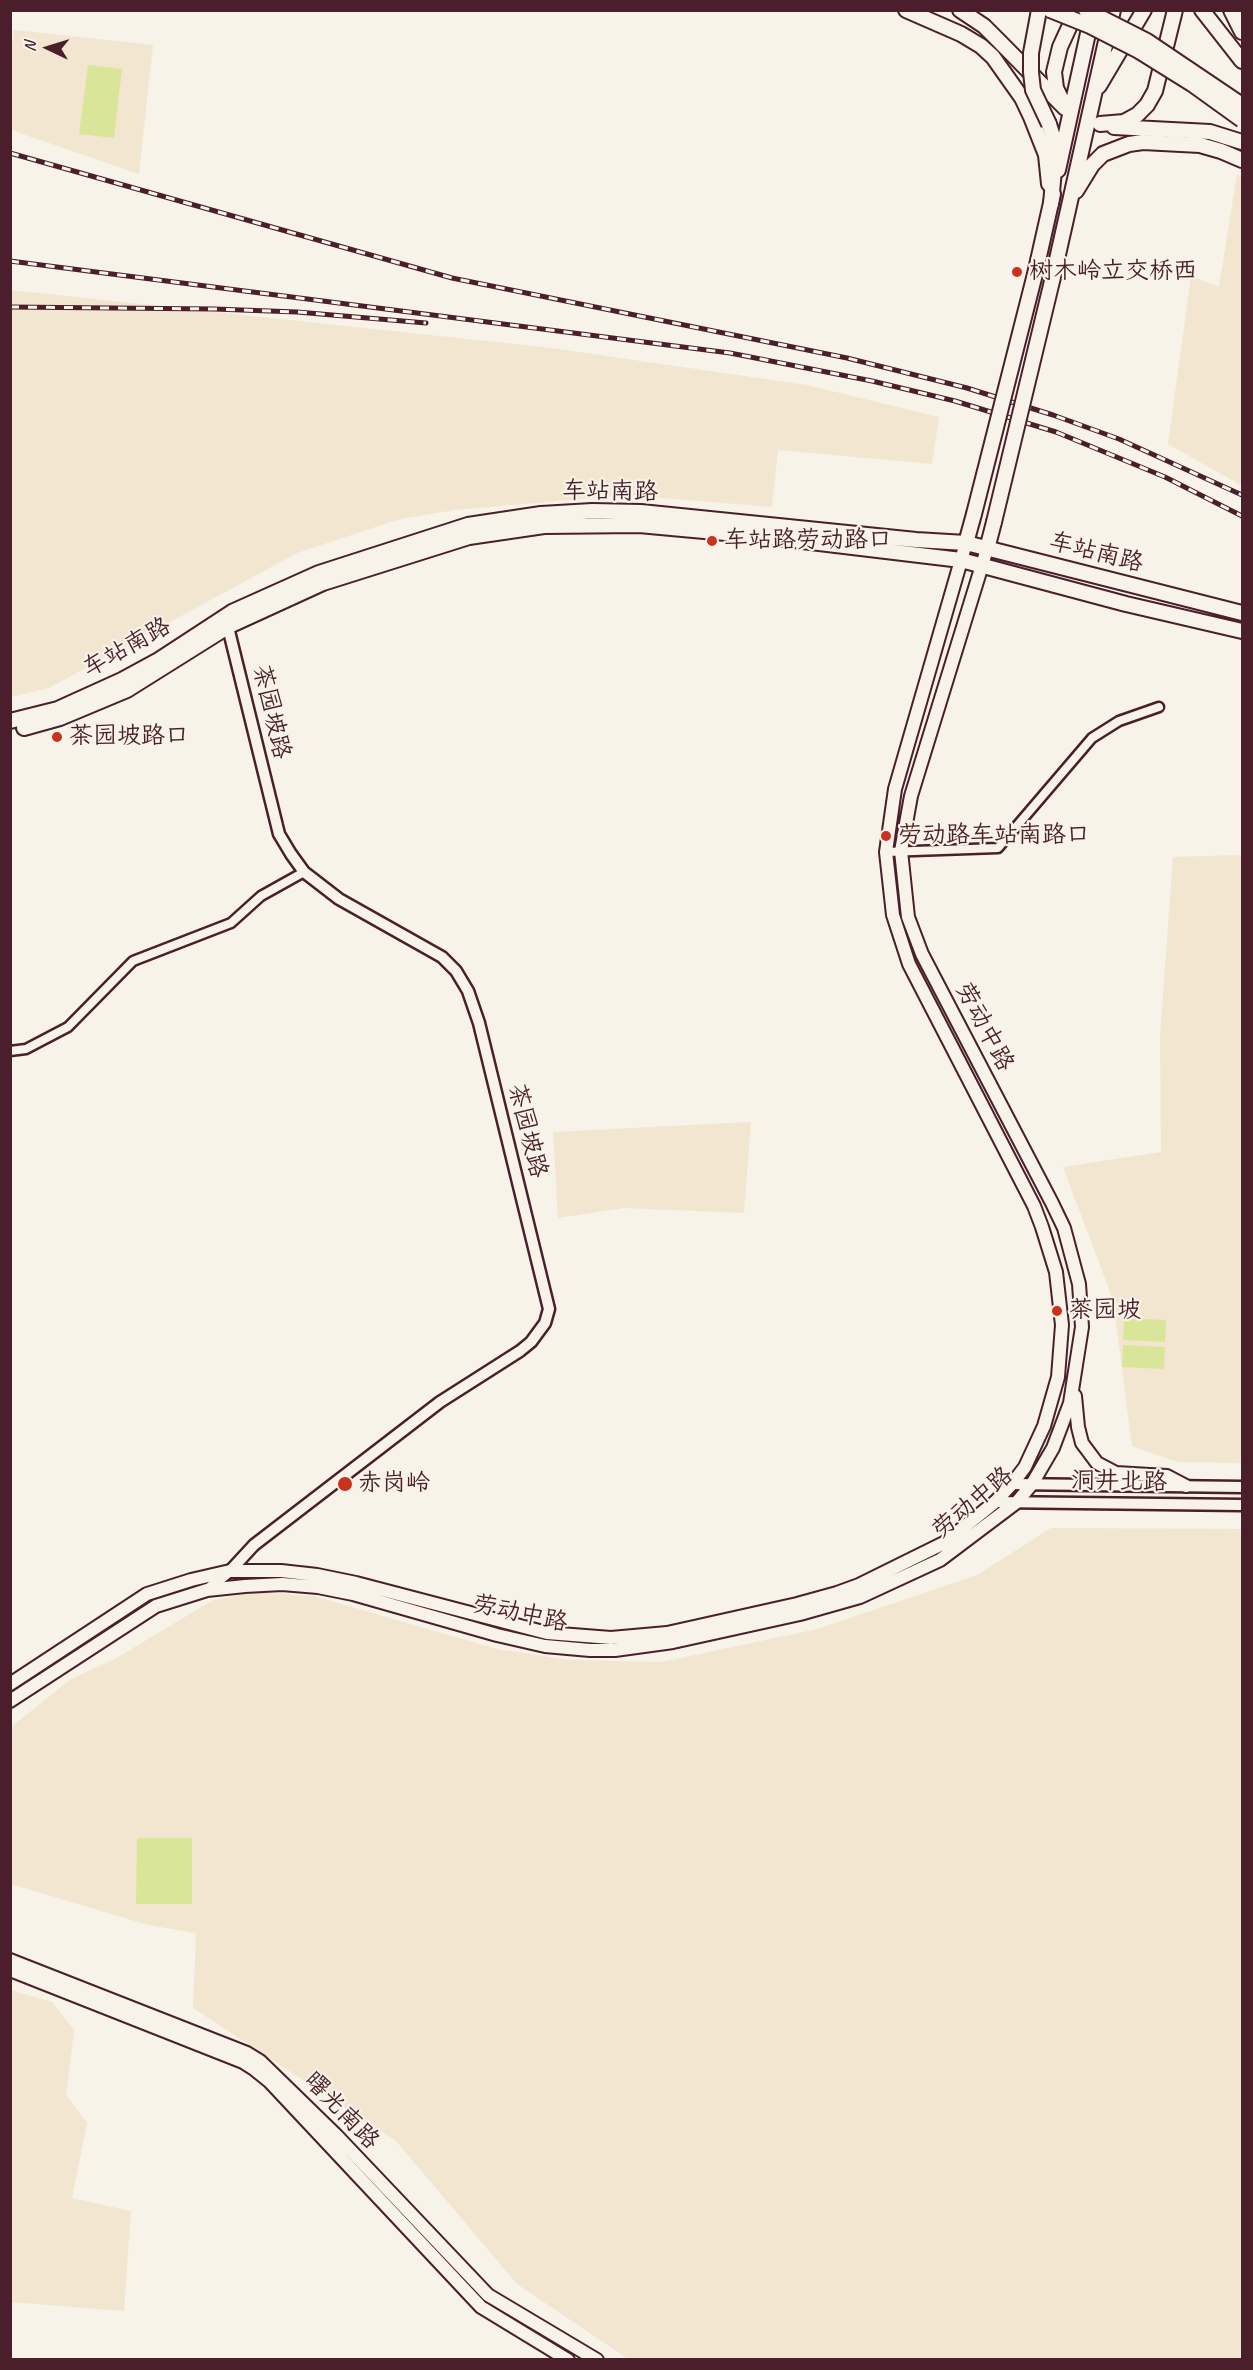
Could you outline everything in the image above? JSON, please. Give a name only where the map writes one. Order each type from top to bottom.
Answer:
[{"type":"main road","points":[[906,10],[961,34],[981,46],[1006,73],[1022,98],[1046,155],[1051,204]]},
{"type":"main road","points":[[960,10],[984,26],[1065,108],[1056,88],[1054,72],[1060,47],[1077,10]]},
{"type":"main road","points":[[1040,10],[1031,52],[1030,72],[1033,90],[1055,143],[1051,204]]},
{"type":"main road","points":[[1050,10],[1090,26],[1139,51],[1192,84],[1242,120]]},
{"type":"main road","points":[[1086,10],[1147,41],[1242,105]]},
{"type":"main road","points":[[1051,204],[1093,10]]},
{"type":"main road","points":[[1071,201],[1081,147],[1113,10]]},
{"type":"main road","points":[[1093,97],[1144,10]]},
{"type":"main road","points":[[1175,10],[1155,91],[1147,105],[1137,115],[1124,122],[1100,124],[1210,132],[1242,142]]},
{"type":"main road","points":[[1202,10],[1242,61]]},
{"type":"main road","points":[[1231,10],[1242,32]]},
{"type":"main road","points":[[1071,201],[1092,165],[1103,153],[1129,144],[1174,143],[1221,150],[1242,160]]},
{"type":"main road","name":"劳动中路","points":[[10,1701],[156,1606],[207,1590],[282,1584],[318,1587],[353,1594],[535,1644],[590,1650],[631,1650],[673,1642],[861,1598],[949,1554],[1017,1502],[1032,1484],[1053,1448],[1062,1427],[1074,1383],[1082,1327],[1082,1307],[1074,1264],[1064,1228],[1052,1203],[922,954],[908,916],[901,851],[911,796],[987,549],[1071,201]]},
{"type":"main road","name":"劳动中路","points":[[10,1684],[147,1594],[230,1571],[281,1571],[317,1575],[547,1633],[588,1637],[632,1637],[667,1633],[837,1593],[916,1559],[945,1544],[995,1502],[1024,1467],[1044,1426],[1058,1377],[1062,1325],[1056,1272],[1034,1206],[909,964],[894,915],[886,852],[895,789],[974,514],[1051,204]]},
{"type":"main road","name":"车站南路","points":[[10,721],[58,709],[122,680],[319,573],[468,525],[541,514],[591,511],[641,512],[966,543],[1242,613]]},
{"type":"main road","name":"车站南路","points":[[10,731],[60,718],[127,690],[227,621],[323,583],[469,537],[544,526],[639,525],[769,537],[961,560],[1051,585],[1242,631]]},
{"type":"main road","points":[[1074,1383],[1078,1427],[1082,1443],[1097,1463],[1116,1473],[1167,1476],[1186,1486]]},
{"type":"main road","name":"曙光南路","points":[[10,1960],[247,2053],[260,2061],[336,2135],[488,2295],[597,2360]]},
{"type":"main road","name":"曙光南路","points":[[10,1971],[254,2068],[269,2081],[481,2307],[568,2360]]},
{"type":"street","points":[[1240,10],[1242,16]]},
{"type":"street","name":"茶园坡路","points":[[207,1590],[230,1571],[254,1545],[440,1402],[531,1342],[545,1323],[549,1309],[479,1023],[468,991],[456,971],[442,957],[339,899],[304,872],[279,834],[227,621]]},
{"type":"street","points":[[886,852],[998,848],[1092,738],[1119,722],[1159,707]]},
{"type":"street","points":[[10,1051],[26,1049],[68,1027],[133,961],[231,923],[261,896],[304,872]]},
{"type":"street","name":"洞井北路","points":[[1011,1484],[1242,1487]]},
{"type":"street","name":"洞井北路","points":[[995,1502],[1242,1505]]},
{"type":"shaded area","points":[[14,30],[153,45],[139,174],[11,130],[10,58]]},
{"type":"shaded area","points":[[1237,174],[1242,178],[1242,486],[1168,444],[1191,276],[1219,287]]},
{"type":"shaded area","points":[[10,290],[551,348],[807,385],[939,417],[932,464],[778,450],[772,507],[627,495],[455,510],[400,519],[297,553],[49,688],[11,697]]},
{"type":"shaded area","points":[[1242,855],[1242,1463],[1177,1462],[1132,1446],[1113,1300],[1063,1167],[1161,1152],[1160,1036],[1173,857]]},
{"type":"shaded area","points":[[751,1122],[744,1213],[624,1208],[558,1218],[553,1132]]},
{"type":"shaded area","points":[[1051,1528],[1242,1529],[1242,2359],[628,2359],[517,2284],[396,2141],[193,2008],[196,1933],[148,1925],[11,1884],[11,1727],[71,1679],[115,1659],[213,1600],[259,1592],[314,1596],[497,1649],[570,1660],[662,1662],[817,1629],[977,1575]]},
{"type":"shaded area","points":[[10,1990],[52,2002],[74,2030],[66,2095],[87,2123],[72,2198],[131,2211],[124,2311],[11,2302]]},
{"type":"green space","points":[[88,65],[122,69],[114,138],[79,134]]},
{"type":"green space","points":[[1124,1318],[1166,1320],[1165,1342],[1123,1340]]},
{"type":"green space","points":[[1123,1345],[1165,1347],[1164,1369],[1122,1367]]},
{"type":"green space","points":[[137,1838],[192,1838],[192,1904],[136,1904]]},
{"type":"railway","points":[[10,153],[452,278],[847,358],[967,388],[1119,439],[1242,495]]},
{"type":"railway","points":[[10,261],[730,353],[872,381],[955,401],[1056,432],[1165,477],[1242,516]]},
{"type":"railway","points":[[10,307],[297,312],[426,323]]},
{"type":"place","name":"树木岭立交桥西","points":[[1017,272]]},
{"type":"place","name":"车站路劳动路口","points":[[712,541]]},
{"type":"place","name":"茶园坡路口","points":[[57,737]]},
{"type":"place","name":"劳动路车站南路口","points":[[886,836]]},
{"type":"place","name":"茶园坡","points":[[1057,1311]]},
{"type":"place","name":"赤岗岭","points":[[345,1484]]}]
